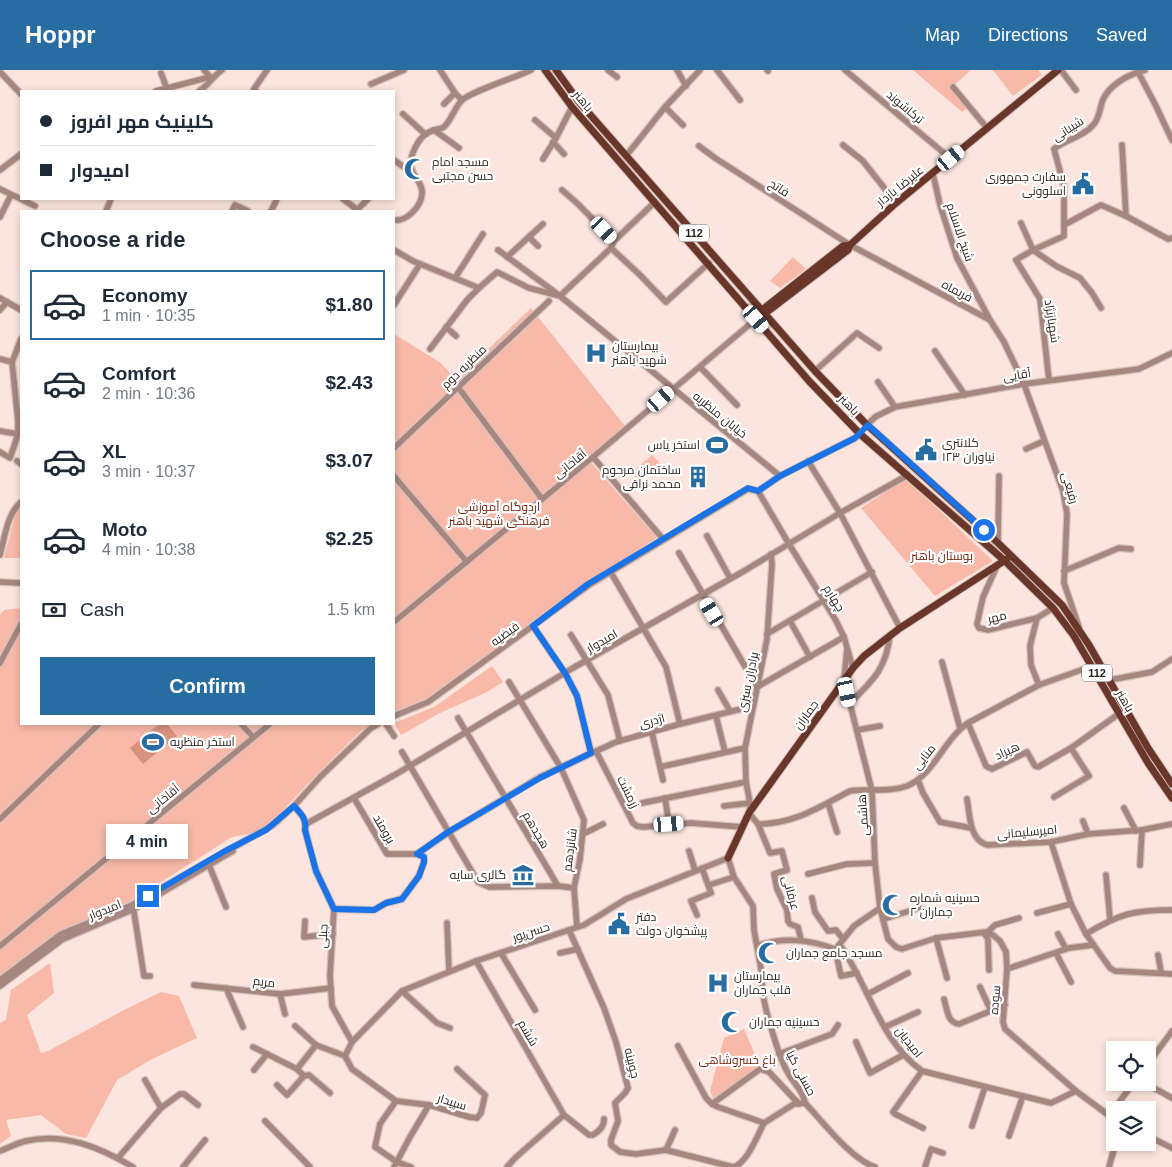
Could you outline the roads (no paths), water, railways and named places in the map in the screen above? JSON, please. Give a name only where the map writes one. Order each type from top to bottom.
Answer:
[{"type":"main road","name":"باهنر","points":[[545,70],[572,107],[809,380],[860,434],[1005,561],[1053,608],[1074,636],[1148,763],[1172,798]]},
{"type":"main road","name":"باهنر","points":[[556,70],[579,102],[815,371],[868,425],[1011,555],[1062,605],[1080,629],[1148,748],[1172,784]]},
{"type":"main road","name":"علیرضا بازدار","points":[[757,318],[842,246],[850,245],[896,203],[1055,71]]},
{"type":"main road","points":[[860,434],[868,425]]},
{"type":"main road","name":"جماران","points":[[728,858],[750,813],[844,680],[864,656],[900,628],[1005,561],[1011,555]]},
{"type":"street","points":[[204,70],[210,78]]},
{"type":"street","points":[[161,90],[210,78],[222,70]]},
{"type":"street","points":[[255,90],[267,70]]},
{"type":"street","points":[[371,84],[404,70]]},
{"type":"street","points":[[440,70],[455,94],[462,100]]},
{"type":"street","points":[[412,173],[411,164],[414,150],[419,140],[425,134],[443,128],[462,100],[531,70]]},
{"type":"street","points":[[608,70],[617,77]]},
{"type":"street","points":[[677,70],[686,86]]},
{"type":"street","points":[[626,156],[665,107],[700,70]]},
{"type":"street","points":[[717,70],[740,100]]},
{"type":"street","name":"ترکاشوند","points":[[845,70],[951,158]]},
{"type":"street","points":[[1140,70],[1172,140]]},
{"type":"street","name":"شیبانی","points":[[1064,224],[1064,186],[1054,149],[1084,133],[1094,124],[1105,96],[1126,77],[1140,70]]},
{"type":"street","points":[[1055,71],[1076,90]]},
{"type":"street","points":[[0,72],[20,93]]},
{"type":"street","points":[[161,73],[166,89]]},
{"type":"street","points":[[201,90],[207,86],[210,78]]},
{"type":"street","points":[[207,86],[211,90]]},
{"type":"street","points":[[953,87],[987,128]]},
{"type":"street","points":[[444,104],[455,94]]},
{"type":"street","points":[[543,159],[572,107]]},
{"type":"street","points":[[665,107],[683,125]]},
{"type":"street","points":[[403,114],[425,134]]},
{"type":"street","points":[[535,120],[555,140],[564,154]]},
{"type":"street","points":[[434,130],[458,148]]},
{"type":"street","points":[[843,145],[863,161],[896,203]]},
{"type":"street","points":[[1122,145],[1126,216]]},
{"type":"street","name":"فاتح","points":[[699,146],[850,245]]},
{"type":"street","points":[[0,170],[20,155]]},
{"type":"street","points":[[395,161],[412,173],[422,188],[421,200],[408,216],[398,221],[395,220]]},
{"type":"street","name":"شیخ الاسلام","points":[[933,174],[940,205],[957,258],[990,320]]},
{"type":"street","points":[[0,189],[20,199]]},
{"type":"street","points":[[562,190],[614,241]]},
{"type":"street","points":[[0,217],[11,195]]},
{"type":"street","points":[[22,200],[35,206]]},
{"type":"street","points":[[344,200],[358,210],[367,200]]},
{"type":"street","points":[[498,250],[560,296],[655,202]]},
{"type":"street","points":[[233,210],[236,205],[246,210]]},
{"type":"street","points":[[1033,250],[1063,238],[1064,224],[1101,205],[1126,216],[1168,239],[1172,238]]},
{"type":"street","points":[[1021,223],[1033,250],[1056,266],[1080,278],[1101,308]]},
{"type":"street","points":[[507,257],[542,224]]},
{"type":"street","points":[[455,278],[483,234]]},
{"type":"street","points":[[529,237],[538,246]]},
{"type":"street","name":"فریماه","points":[[850,245],[990,320],[1004,342],[1024,384]]},
{"type":"street","points":[[610,248],[666,302],[709,263]]},
{"type":"street","name":"شهبازنژاد","points":[[1033,250],[1017,258],[1016,261],[1040,299],[1049,380]]},
{"type":"street","points":[[395,251],[420,264],[479,288],[467,300],[430,349]]},
{"type":"street","points":[[395,303],[420,264]]},
{"type":"street","name":"خیابان منظریه","points":[[479,288],[497,272],[529,288],[560,296],[780,476]]},
{"type":"street","points":[[0,298],[20,309]]},
{"type":"street","name":"منظریه دوم","points":[[395,447],[549,301]]},
{"type":"street","points":[[0,310],[7,302]]},
{"type":"street","name":"آقاخانی","points":[[395,621],[594,457],[757,318]]},
{"type":"street","points":[[446,327],[456,336]]},
{"type":"street","points":[[815,371],[857,333],[878,348]]},
{"type":"street","points":[[0,452],[10,458],[18,434],[12,362],[20,342]]},
{"type":"street","points":[[935,351],[965,395]]},
{"type":"street","name":"آقایی","points":[[868,425],[874,417],[895,407],[1049,380],[1139,369],[1172,353]]},
{"type":"street","points":[[0,359],[12,362]]},
{"type":"street","points":[[700,366],[737,405]]},
{"type":"street","points":[[878,382],[895,407]]},
{"type":"street","name":"رفیعی","points":[[1024,384],[1066,503],[1064,571],[1067,595],[1080,629]]},
{"type":"street","points":[[458,387],[542,499]]},
{"type":"street","points":[[0,430],[18,434]]},
{"type":"street","name":"فیضیه","points":[[395,716],[428,702],[588,584],[748,488],[758,491],[780,476],[860,434]]},
{"type":"street","points":[[1026,449],[1044,441]]},
{"type":"street","points":[[594,457],[664,539]]},
{"type":"street","points":[[808,461],[840,513],[900,628]]},
{"type":"street","name":"امیدوار","points":[[305,821],[354,798],[840,513],[908,476]]},
{"type":"street","points":[[998,543],[999,476]]},
{"type":"street","points":[[395,477],[467,562]]},
{"type":"street","name":"چهارم","points":[[758,491],[844,637],[853,668]]},
{"type":"street","points":[[0,555],[10,516],[20,503]]},
{"type":"street","points":[[707,536],[730,578]]},
{"type":"street","points":[[1064,571],[1119,548],[1131,549]]},
{"type":"street","points":[[679,553],[757,687],[844,637]]},
{"type":"street","name":"برادران سبزی","points":[[750,813],[746,782],[745,748],[768,634],[771,554]]},
{"type":"street","name":"مهر","points":[[997,566],[983,597],[977,624],[979,628],[988,630],[1037,618],[1053,608]]},
{"type":"street","points":[[610,571],[666,667],[680,724]]},
{"type":"street","points":[[768,634],[872,572]]},
{"type":"street","points":[[0,582],[19,583]]},
{"type":"street","points":[[1037,618],[1030,646],[1031,665],[1039,685]]},
{"type":"street","points":[[790,621],[810,657]]},
{"type":"street","points":[[0,663],[20,626]]},
{"type":"street","name":"زرمشت","points":[[533,626],[565,673],[577,696],[594,752],[633,823],[643,828],[690,822],[742,827]]},
{"type":"street","points":[[571,635],[608,695],[620,741]]},
{"type":"street","points":[[849,704],[875,679],[882,667],[890,635]]},
{"type":"street","name":"هاشمی","points":[[847,649],[844,680],[872,791],[880,908],[888,939],[896,947],[902,949],[936,938]]},
{"type":"street","points":[[1110,680],[1152,672],[1172,659]]},
{"type":"street","points":[[942,662],[960,728]]},
{"type":"street","name":"منایی","points":[[758,824],[790,821],[850,791],[892,790],[907,786],[918,780],[960,728],[1039,685],[1092,666]]},
{"type":"street","name":"شانزدهم","points":[[509,682],[561,768],[584,820],[580,859],[574,888],[577,927]]},
{"type":"street","points":[[718,690],[730,711]]},
{"type":"street","name":"اژدری","points":[[561,768],[620,741],[752,706]]},
{"type":"street","name":"هیراد","points":[[968,723],[988,769],[992,769],[1027,752],[1035,766],[1038,767],[1071,748],[1120,713]]},
{"type":"street","points":[[716,716],[725,752]]},
{"type":"street","name":"هجدهم","points":[[458,718],[465,733],[558,886]]},
{"type":"street","points":[[0,819],[98,725]]},
{"type":"street","points":[[242,725],[254,737]]},
{"type":"street","name":"آقاخانی","points":[[0,946],[269,725]]},
{"type":"street","points":[[305,821],[295,807],[320,777],[376,725]]},
{"type":"street","points":[[387,725],[394,736]]},
{"type":"street","points":[[856,730],[880,726]]},
{"type":"street","points":[[652,733],[663,780]]},
{"type":"street","points":[[660,767],[745,748]]},
{"type":"street","points":[[1054,797],[1088,776],[1071,748]]},
{"type":"street","points":[[402,752],[478,882],[489,887],[558,886],[574,888]]},
{"type":"street","points":[[417,854],[448,832],[540,778],[561,768]]},
{"type":"street","points":[[918,780],[923,793],[940,822],[972,828],[968,799]]},
{"type":"street","points":[[642,803],[746,782]]},
{"type":"street","name":"برومند","points":[[354,798],[387,854],[417,854]]},
{"type":"street","points":[[666,798],[669,824]]},
{"type":"street","points":[[724,806],[750,803]]},
{"type":"street","points":[[828,803],[838,832]]},
{"type":"street","name":"امیدوار","points":[[0,980],[62,937],[133,907],[209,865],[274,826],[295,807]]},
{"type":"street","points":[[1124,808],[1139,830],[1140,865]]},
{"type":"street","name":"عرفانی","points":[[750,813],[758,824],[770,852],[782,851],[787,870],[774,874],[776,884],[787,910],[788,921],[790,924],[798,927],[801,940]]},
{"type":"street","name":"جبلی","points":[[305,821],[305,830],[316,871],[334,909],[330,975],[332,1006],[352,1042]]},
{"type":"street","points":[[1082,822],[1088,834]]},
{"type":"street","points":[[582,834],[603,824]]},
{"type":"street","name":"امیرسلیمانی","points":[[972,828],[980,843],[987,845],[1051,842],[1088,834],[1139,830],[1172,824]]},
{"type":"street","name":"امیدوار","points":[[133,907],[274,826]]},
{"type":"street","points":[[1051,842],[1071,904],[1086,934],[1112,970],[1172,974]]},
{"type":"street","points":[[689,851],[695,870]]},
{"type":"street","points":[[334,909],[374,910],[386,903],[402,899],[419,876],[424,862],[424,857],[417,854]]},
{"type":"street","name":"حسن‌پور","points":[[345,1056],[352,1042],[402,991],[476,961],[590,922],[626,899],[728,858]]},
{"type":"street","name":"حسنی کیا","points":[[728,858],[734,877],[753,906],[763,980],[761,984],[762,996],[779,1054],[787,1073],[804,1097],[802,1104],[852,1153],[867,1164],[875,1167]]},
{"type":"street","points":[[808,874],[847,864],[876,863]]},
{"type":"street","points":[[209,865],[226,906]]},
{"type":"street","points":[[697,915],[691,901],[711,893],[702,868]]},
{"type":"street","points":[[1106,875],[1110,919]]},
{"type":"street","points":[[709,885],[734,877]]},
{"type":"street","points":[[812,898],[815,912],[828,931],[836,930],[843,938]]},
{"type":"street","points":[[1037,914],[1071,904]]},
{"type":"street","points":[[133,907],[144,976],[150,976]]},
{"type":"street","points":[[857,973],[841,976],[837,947],[854,926],[880,908]]},
{"type":"street","points":[[884,919],[919,908]]},
{"type":"street","points":[[1086,934],[1110,919],[1146,910],[1172,910]]},
{"type":"street","points":[[947,978],[936,938],[986,932],[995,925],[1020,918]]},
{"type":"street","points":[[305,922],[304,937],[333,934]]},
{"type":"street","points":[[447,923],[449,971]]},
{"type":"street","name":"چوبینه","points":[[569,930],[604,1008],[616,1042],[628,1088],[615,1103],[618,1121],[611,1145],[620,1152],[636,1154],[666,1150],[738,1166],[746,1158],[764,1124],[794,1104],[802,1104]]},
{"type":"street","points":[[986,932],[989,970]]},
{"type":"street","name":"سوده","points":[[986,932],[1000,941],[1006,952],[1007,969],[1003,1022],[1005,1029],[1076,1091],[1106,1114]]},
{"type":"street","points":[[1058,934],[1066,950]]},
{"type":"street","points":[[757,946],[766,942],[801,940],[837,947]]},
{"type":"street","name":"امیدوار","points":[[0,986],[50,945]]},
{"type":"street","points":[[1007,969],[1066,950],[1094,945]]},
{"type":"street","name":"امیدیان","points":[[837,947],[857,973],[885,1027],[903,1055],[922,1072],[1050,1103],[1076,1091]]},
{"type":"street","points":[[560,953],[578,949]]},
{"type":"street","points":[[501,953],[535,1010]]},
{"type":"street","points":[[1056,953],[1071,982]]},
{"type":"street","points":[[1158,954],[1161,972]]},
{"type":"street","name":"ششم","points":[[476,961],[564,1115]]},
{"type":"street","points":[[868,994],[908,973]]},
{"type":"street","name":"مریم","points":[[194,985],[280,994],[331,988]]},
{"type":"street","points":[[980,987],[991,1010]]},
{"type":"street","points":[[226,988],[243,1027]]},
{"type":"street","points":[[402,991],[436,1023],[450,1028]]},
{"type":"street","points":[[280,994],[285,1014]]},
{"type":"street","points":[[944,999],[951,1021],[955,1024],[1005,1005]]},
{"type":"street","points":[[885,1027],[918,1012]]},
{"type":"street","points":[[779,1054],[832,1034],[838,1025]]},
{"type":"street","points":[[294,1026],[316,1045],[345,1056],[352,1068],[396,1101],[429,1105]]},
{"type":"street","points":[[1156,1053],[1172,1031]]},
{"type":"street","points":[[856,1042],[870,1073],[903,1055]]},
{"type":"street","points":[[297,1069],[316,1045]]},
{"type":"street","points":[[678,1046],[706,1098],[712,1104],[764,1124]]},
{"type":"street","points":[[253,1047],[297,1069],[304,1076]]},
{"type":"street","points":[[254,1070],[267,1054]]},
{"type":"street","name":"سپیدار","points":[[396,1164],[429,1105],[469,1118],[479,1116],[484,1095],[456,1069]]},
{"type":"street","points":[[712,1104],[760,1069],[769,1072],[802,1104]]},
{"type":"street","points":[[922,1072],[893,1112],[923,1128]]},
{"type":"street","points":[[277,1085],[287,1094],[304,1076],[309,1075],[330,1093]]},
{"type":"street","points":[[144,1080],[160,1108]]},
{"type":"street","points":[[972,1126],[985,1087]]},
{"type":"street","points":[[1156,1089],[1172,1098]]},
{"type":"street","points":[[118,1158],[160,1108],[180,1094],[184,1094],[198,1105]]},
{"type":"street","points":[[1009,1136],[1023,1096]]},
{"type":"street","points":[[396,1101],[380,1124],[376,1148],[396,1164],[411,1167]]},
{"type":"street","points":[[507,1167],[564,1115],[593,1135],[600,1130],[604,1124],[604,1119]]},
{"type":"street","points":[[264,1122],[310,1167]]},
{"type":"street","points":[[666,1150],[675,1130]]},
{"type":"street","points":[[0,1151],[26,1141],[49,1138],[81,1143],[118,1158],[133,1167]]},
{"type":"street","points":[[183,1167],[205,1140]]},
{"type":"street","points":[[1156,1140],[1172,1148]]},
{"type":"street","points":[[924,1167],[931,1150],[943,1153]]},
{"type":"street","points":[[1109,1167],[1113,1151]]},
{"type":"place","name":"مسجد امام حسن مجتبی","points":[[415,169]]},
{"type":"place","name":"سفارت جمهوری اسلوونی","points":[[1083,184]]},
{"type":"place","name":"بیمارستان شهید باهنر","points":[[596,353]]},
{"type":"place","name":"استخر یاس","points":[[717,445]]},
{"type":"place","name":"کلانتری ۱۲۳ نیاوران","points":[[926,450]]},
{"type":"place","name":"ساختمان مرحوم محمد نراقی","points":[[698,477]]},
{"type":"place","name":"استخر منظریه","points":[[153,742]]},
{"type":"place","name":"گالری سایه","points":[[523,875]]},
{"type":"place","name":"حسینیه شماره ۲ جماران","points":[[893,905]]},
{"type":"place","name":"دفتر پیشخوان دولت","points":[[619,924]]},
{"type":"place","name":"مسجد جامع جماران","points":[[769,953]]},
{"type":"place","name":"بیمارستان قلب جماران","points":[[718,983]]},
{"type":"place","name":"حسینیه جماران","points":[[732,1022]]},
{"type":"park label","name":"اردوگاه آموزشی فرهنگی شهید باهنر","points":[[499,514]]},
{"type":"park label","name":"بوستان باهنر","points":[[942,556]]},
{"type":"park label","name":"باغ خسروشاهی","points":[[737,1060]]}]
